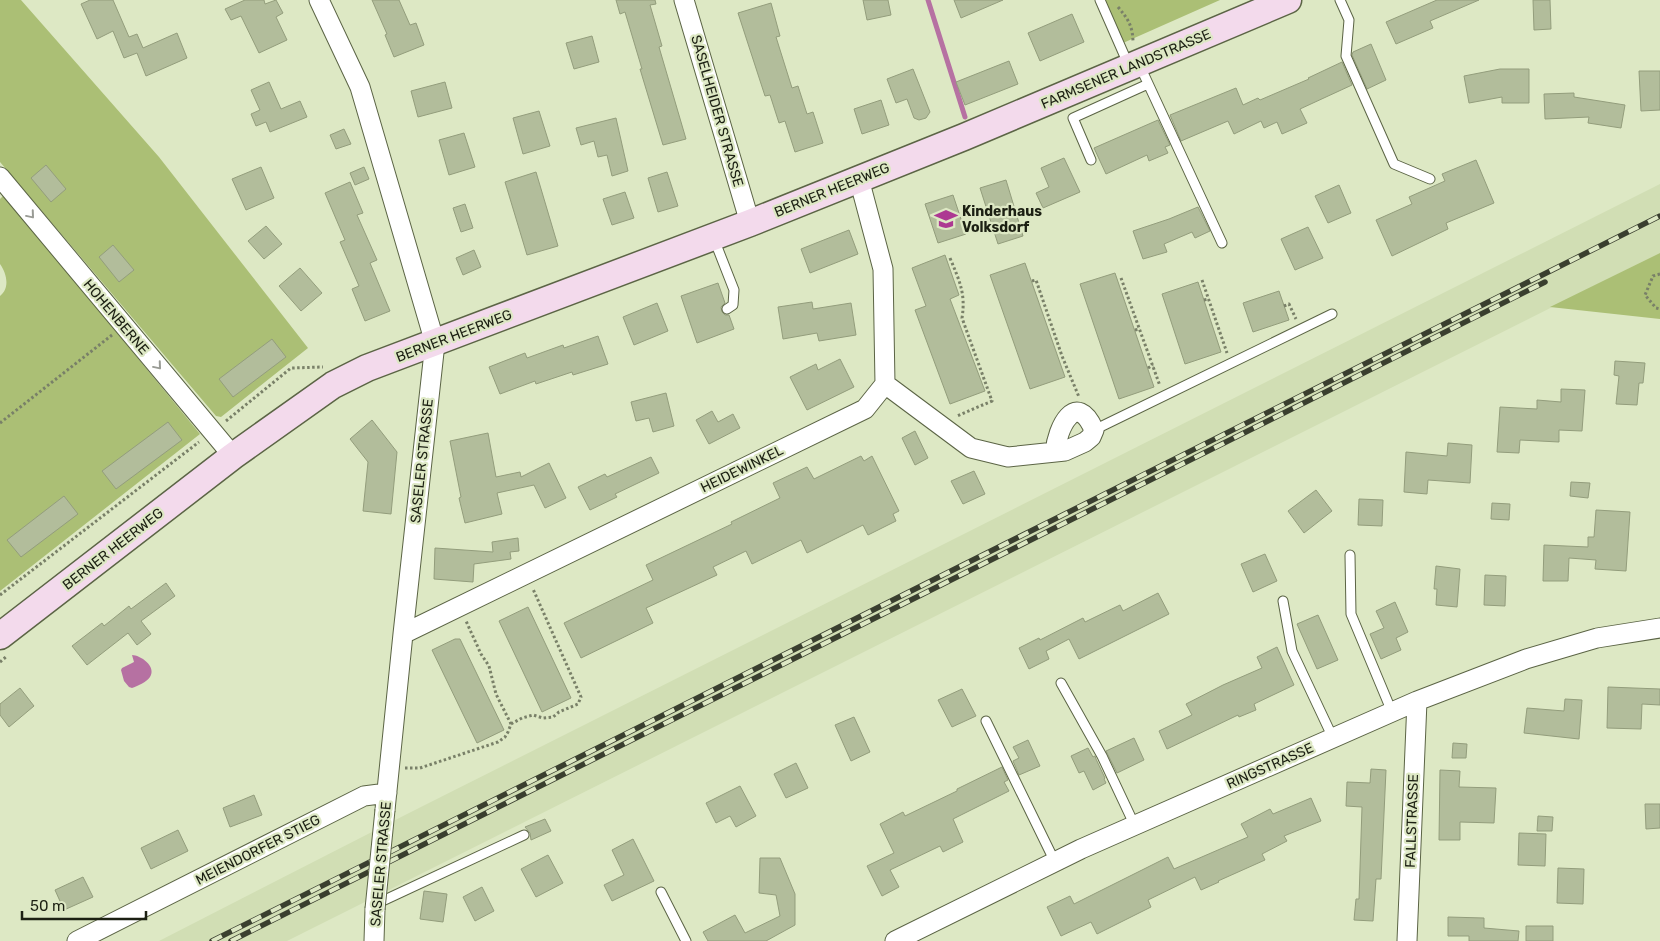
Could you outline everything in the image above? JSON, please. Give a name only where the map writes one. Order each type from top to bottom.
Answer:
[{"type":"main road","name":"FARMSENER LANDSTRASSE","points":[[964,137],[1139,72],[1288,0]]},
{"type":"main road","name":"BERNER HEERWEG","points":[[0,636],[233,456],[332,385],[367,368],[750,223],[964,137]]},
{"type":"street","name":"SASELER STRASSE","points":[[319,0],[360,87],[435,343],[389,768],[374,941]]},
{"type":"street","name":"SASELHEIDER STRASSE","points":[[684,0],[750,223]]},
{"type":"street","points":[[859,179],[883,269],[885,384],[971,448],[1008,457],[1065,451],[1085,442],[1091,437],[1094,430],[1088,418],[1078,412],[1072,412],[1066,417],[1056,440],[1055,452]]},
{"type":"street","name":"HOHENBERNE","points":[[2,183],[233,456]]},
{"type":"street","name":"HEIDEWINKEL","points":[[403,634],[865,409],[885,384]]},
{"type":"street","name":"RINGSTRASSE","points":[[894,941],[1055,862],[1418,701],[1526,659],[1597,638],[1660,628]]},
{"type":"street","name":"FALLSTRASSE","points":[[1407,941],[1418,701]]},
{"type":"street","name":"MEIENDORFER STIEG","points":[[77,941],[364,796],[386,801]]},
{"type":"lane","points":[[1100,0],[1139,72],[1222,243]]},
{"type":"lane","points":[[1340,0],[1349,20],[1346,56],[1394,164],[1430,179]]},
{"type":"lane","points":[[1091,160],[1073,118],[1139,72]]},
{"type":"lane","points":[[713,237],[734,290],[733,305],[727,308]]},
{"type":"lane","points":[[1094,430],[1332,314]]},
{"type":"lane","points":[[1350,555],[1351,614],[1392,712]]},
{"type":"lane","points":[[1283,601],[1292,651],[1332,738]]},
{"type":"lane","points":[[1061,683],[1102,756],[1135,826]]},
{"type":"lane","points":[[986,721],[1055,862]]},
{"type":"lane","points":[[376,907],[524,835]]},
{"type":"lane","points":[[661,892],[686,941]]},
{"type":"path","points":[[1116,4],[1130,20],[1134,52],[1139,72]]},
{"type":"path","points":[[938,424],[992,401],[960,319],[964,306],[964,294],[950,258]]},
{"type":"path","points":[[1660,274],[1653,276],[1645,295],[1656,308],[1660,309]]},
{"type":"path","points":[[1122,278],[1164,396]]},
{"type":"path","points":[[954,280],[959,279]]},
{"type":"path","points":[[1032,281],[1036,280],[1060,357],[1080,398],[1078,412]]},
{"type":"path","points":[[1202,280],[1230,363]]},
{"type":"path","points":[[1121,291],[1126,291]]},
{"type":"path","points":[[1204,300],[1209,299]]},
{"type":"path","points":[[1284,306],[1289,304],[1301,329]]},
{"type":"path","points":[[1045,320],[1049,317]]},
{"type":"path","points":[[0,423],[124,326]]},
{"type":"path","points":[[1135,330],[1140,328]]},
{"type":"path","points":[[1215,334],[1220,332]]},
{"type":"path","points":[[1148,368],[1153,366]]},
{"type":"path","points":[[511,724],[533,715],[542,718],[553,717],[559,712],[578,704],[581,697],[570,676],[540,603],[525,574]]},
{"type":"path","points":[[389,768],[420,768],[487,746],[505,738],[508,732],[511,724],[496,694],[490,666],[481,654],[473,634],[458,607]]},
{"type":"shaded area","points":[[1660,184],[1660,253],[287,941],[159,941],[411,812]]},
{"type":"shaded area","points":[[132,655],[147,662],[152,673],[147,681],[132,688],[124,681],[121,670],[134,662]]},
{"type":"green space","points":[[0,0],[21,0],[159,157],[308,348],[221,417],[216,416],[0,162]]},
{"type":"green space","points":[[1103,0],[1220,0],[1123,43]]},
{"type":"green space","points":[[4,195],[200,434],[0,591],[0,296],[5,289],[6,281],[0,264],[0,199]]},
{"type":"green space","points":[[1660,253],[1660,319],[1550,307]]},
{"type":"building","points":[[90,0],[113,0],[129,37],[137,34],[143,48],[177,33],[187,58],[146,76],[137,53],[124,58],[113,31],[97,39],[81,4]]},
{"type":"building","points":[[245,0],[264,0],[265,4],[276,0],[283,13],[276,17],[287,40],[259,53],[241,16],[231,20],[225,9]]},
{"type":"building","points":[[372,0],[399,0],[410,25],[416,23],[424,45],[394,57],[385,35],[387,34]]},
{"type":"building","points":[[616,0],[655,0],[656,4],[650,5],[662,46],[659,47],[686,139],[663,145],[625,12],[620,14]]},
{"type":"building","points":[[863,0],[888,0],[891,15],[867,20]]},
{"type":"building","points":[[954,0],[1003,0],[961,18]]},
{"type":"building","points":[[1437,0],[1479,0],[1430,21],[1433,28],[1396,44],[1386,22]]},
{"type":"building","points":[[1533,0],[1550,0],[1551,29],[1534,30]]},
{"type":"building","points":[[771,3],[780,36],[776,37],[792,88],[798,86],[807,114],[813,112],[823,143],[795,152],[785,121],[779,123],[770,95],[765,96],[738,13]]},
{"type":"building","points":[[1072,14],[1084,42],[1040,61],[1028,33]]},
{"type":"building","points":[[592,36],[599,62],[574,69],[566,43]]},
{"type":"building","points":[[1371,44],[1386,80],[1367,89],[1352,55],[1353,52]]},
{"type":"building","points":[[1009,61],[1018,84],[965,105],[956,82]]},
{"type":"building","points":[[1342,62],[1352,85],[1300,109],[1307,123],[1282,134],[1277,122],[1264,128],[1261,121],[1234,134],[1228,121],[1181,141],[1170,115],[1236,88],[1243,105],[1258,98],[1260,100],[1309,79]]},
{"type":"building","points":[[913,69],[930,112],[926,118],[919,120],[914,118],[907,99],[896,103],[887,79]]},
{"type":"building","points":[[1500,69],[1529,69],[1529,103],[1502,103],[1502,97],[1469,103],[1464,76]]},
{"type":"building","points":[[1639,71],[1660,71],[1660,110],[1641,111]]},
{"type":"building","points":[[269,82],[281,109],[300,101],[307,117],[270,132],[266,122],[256,126],[251,114],[260,110],[251,90]]},
{"type":"building","points":[[445,82],[452,108],[418,117],[411,91]]},
{"type":"building","points":[[1574,93],[1574,97],[1625,105],[1621,128],[1588,123],[1589,117],[1545,119],[1544,94]]},
{"type":"building","points":[[881,100],[889,125],[862,134],[854,109]]},
{"type":"building","points":[[539,111],[550,146],[523,154],[513,118]]},
{"type":"building","points":[[616,118],[628,171],[612,176],[607,155],[598,157],[594,141],[581,145],[576,128]]},
{"type":"building","points":[[1158,120],[1170,145],[1165,147],[1168,153],[1149,161],[1147,155],[1106,174],[1094,148]]},
{"type":"building","points":[[344,129],[351,144],[336,149],[330,135]]},
{"type":"building","points":[[464,133],[475,167],[449,175],[439,140]]},
{"type":"building","points":[[1064,158],[1080,192],[1043,208],[1036,193],[1049,187],[1041,168]]},
{"type":"building","points":[[1476,160],[1494,203],[1446,223],[1448,229],[1392,256],[1376,220],[1412,204],[1409,197],[1445,181],[1442,174]]},
{"type":"building","points":[[46,165],[66,189],[51,202],[31,178]]},
{"type":"building","points":[[261,167],[274,198],[246,210],[232,179]]},
{"type":"building","points":[[364,167],[369,179],[355,185],[350,173]]},
{"type":"building","points":[[536,172],[558,246],[527,255],[505,182]]},
{"type":"building","points":[[667,172],[678,206],[658,212],[648,178]]},
{"type":"building","points":[[1006,180],[1023,236],[998,244],[980,188]]},
{"type":"building","points":[[350,182],[363,213],[357,215],[377,260],[370,263],[390,311],[365,321],[352,289],[359,286],[340,242],[345,240],[325,193]]},
{"type":"building","points":[[1339,185],[1351,213],[1328,223],[1315,196]]},
{"type":"building","points":[[625,192],[634,218],[612,225],[603,199]]},
{"type":"building","name":"Kinderhaus Volksdorf","points":[[953,195],[966,234],[938,243],[925,204]]},
{"type":"building","points":[[465,204],[473,228],[461,232],[453,208]]},
{"type":"building","points":[[1198,207],[1210,231],[1195,238],[1192,232],[1164,244],[1167,252],[1143,259],[1133,231]]},
{"type":"building","points":[[266,226],[282,244],[264,259],[248,241]]},
{"type":"building","points":[[1308,227],[1323,258],[1295,270],[1281,239]]},
{"type":"building","points":[[849,230],[858,254],[810,273],[801,249]]},
{"type":"building","points":[[113,245],[134,270],[119,282],[99,257]]},
{"type":"building","points":[[474,250],[481,267],[463,275],[456,258]]},
{"type":"building","points":[[945,255],[959,295],[950,299],[985,391],[950,404],[915,310],[926,306],[912,268]]},
{"type":"building","points":[[1025,263],[1065,377],[1030,389],[990,275]]},
{"type":"building","points":[[300,268],[322,293],[301,311],[279,286]]},
{"type":"building","points":[[1115,273],[1154,387],[1119,399],[1080,284]]},
{"type":"building","points":[[1198,282],[1221,352],[1185,364],[1162,294]]},
{"type":"building","points":[[718,283],[725,303],[721,307],[722,312],[725,315],[729,315],[734,329],[697,343],[681,296]]},
{"type":"building","points":[[1279,291],[1289,320],[1253,332],[1243,303]]},
{"type":"building","points":[[812,302],[813,309],[851,303],[856,335],[819,341],[817,333],[783,339],[778,307]]},
{"type":"building","points":[[657,303],[668,331],[634,345],[623,317]]},
{"type":"building","points":[[598,336],[608,364],[573,375],[572,372],[536,384],[535,381],[500,394],[489,367],[525,353],[527,358],[563,345],[564,348]]},
{"type":"building","points":[[272,339],[286,357],[233,397],[219,379]]},
{"type":"building","points":[[840,359],[854,387],[807,410],[790,377],[816,364],[818,370]]},
{"type":"building","points":[[1615,361],[1645,363],[1643,383],[1639,383],[1637,405],[1616,404],[1619,376],[1614,375]]},
{"type":"building","points":[[1561,389],[1585,390],[1582,431],[1559,430],[1559,442],[1520,440],[1519,453],[1497,452],[1500,407],[1537,409],[1537,400],[1561,402]]},
{"type":"building","points":[[666,393],[674,426],[653,432],[649,418],[636,421],[631,402]]},
{"type":"building","points":[[712,411],[718,422],[733,414],[740,428],[709,444],[696,420]]},
{"type":"building","points":[[372,420],[397,452],[391,514],[363,511],[368,462],[350,439]]},
{"type":"building","points":[[168,422],[182,440],[116,489],[102,471]]},
{"type":"building","points":[[915,431],[928,458],[915,465],[902,438]]},
{"type":"building","points":[[488,433],[496,477],[520,472],[521,477],[549,463],[566,498],[545,508],[534,485],[497,493],[502,514],[465,523],[450,441]]},
{"type":"building","points":[[1448,443],[1472,445],[1470,483],[1428,480],[1427,494],[1404,492],[1406,452],[1447,456]]},
{"type":"building","points":[[861,456],[864,461],[872,456],[899,511],[893,514],[896,521],[868,535],[863,525],[807,553],[801,540],[752,564],[746,551],[713,567],[717,575],[646,608],[653,623],[581,658],[564,623],[653,580],[646,565],[732,524],[731,522],[780,498],[773,483],[807,467],[814,479]]},
{"type":"building","points":[[651,457],[659,473],[615,494],[617,497],[590,510],[578,487],[605,474],[607,477]]},
{"type":"building","points":[[974,471],[985,494],[963,504],[951,481]]},
{"type":"building","points":[[1571,482],[1590,483],[1588,498],[1570,496]]},
{"type":"building","points":[[1316,490],[1332,511],[1304,533],[1288,511]]},
{"type":"building","points":[[64,496],[78,514],[21,557],[7,540]]},
{"type":"building","points":[[1359,499],[1383,500],[1382,526],[1358,525]]},
{"type":"building","points":[[1492,503],[1510,504],[1509,520],[1491,519]]},
{"type":"building","points":[[1596,510],[1630,512],[1626,571],[1595,569],[1596,560],[1569,558],[1568,581],[1543,581],[1544,545],[1588,547],[1588,537],[1594,537]]},
{"type":"building","points":[[518,538],[519,551],[510,552],[511,559],[474,564],[473,582],[434,579],[435,548],[493,552],[492,542]]},
{"type":"building","points":[[1265,554],[1277,581],[1253,592],[1241,564]]},
{"type":"building","points":[[1436,566],[1460,569],[1457,607],[1436,605],[1437,589],[1434,589]]},
{"type":"building","points":[[1485,575],[1506,576],[1505,606],[1484,605]]},
{"type":"building","points":[[166,583],[175,596],[141,621],[151,634],[137,645],[128,633],[87,665],[72,646],[102,623],[104,626],[129,606],[131,609]]},
{"type":"building","points":[[1158,593],[1169,614],[1079,659],[1069,639],[1046,651],[1049,659],[1029,669],[1019,648],[1039,638],[1040,640],[1083,618],[1085,622],[1120,605],[1123,611]]},
{"type":"building","points":[[1395,602],[1408,632],[1396,638],[1401,650],[1381,659],[1370,634],[1384,628],[1376,611]]},
{"type":"building","points":[[528,607],[571,698],[542,712],[499,621]]},
{"type":"building","points":[[1318,615],[1338,660],[1317,669],[1297,624]]},
{"type":"building","points":[[455,639],[460,639],[504,730],[477,743],[432,650]]},
{"type":"building","points":[[1277,647],[1294,685],[1254,704],[1256,710],[1239,717],[1238,715],[1167,749],[1159,731],[1192,715],[1186,704],[1262,668],[1257,657]]},
{"type":"building","points":[[1608,687],[1660,689],[1660,705],[1642,704],[1641,729],[1607,728]]},
{"type":"building","points":[[20,688],[34,706],[9,727],[0,715],[0,704]]},
{"type":"building","points":[[962,689],[976,716],[952,727],[938,700]]},
{"type":"building","points":[[1565,699],[1582,700],[1579,739],[1524,733],[1527,708],[1564,711]]},
{"type":"building","points":[[854,717],[870,752],[851,761],[835,725]]},
{"type":"building","points":[[1134,738],[1144,760],[1117,773],[1106,751]]},
{"type":"building","points":[[1028,740],[1040,766],[1019,775],[1013,761],[1019,758],[1013,747]]},
{"type":"building","points":[[1453,743],[1467,744],[1466,758],[1452,758]]},
{"type":"building","points":[[1088,748],[1093,757],[1095,756],[1106,783],[1093,790],[1084,771],[1079,773],[1071,756]]},
{"type":"building","points":[[796,763],[808,788],[786,798],[774,774]]},
{"type":"building","points":[[1002,767],[1008,780],[1004,782],[1009,791],[953,819],[963,842],[943,852],[940,846],[890,870],[899,887],[882,896],[867,866],[894,853],[880,824],[903,812],[905,816]]},
{"type":"building","points":[[1371,769],[1386,770],[1381,879],[1376,879],[1373,921],[1354,920],[1356,899],[1359,899],[1362,807],[1346,806],[1347,782],[1370,783]]},
{"type":"building","points":[[1440,770],[1460,771],[1459,787],[1496,788],[1494,823],[1460,822],[1460,840],[1439,840]]},
{"type":"building","points":[[740,786],[756,816],[736,827],[730,816],[716,823],[706,803]]},
{"type":"building","points":[[254,795],[262,815],[230,827],[223,808]]},
{"type":"building","points":[[1311,798],[1321,821],[1284,836],[1287,841],[1262,854],[1265,860],[1201,890],[1195,877],[1148,900],[1151,907],[1097,934],[1091,922],[1061,936],[1047,907],[1070,896],[1074,904],[1168,857],[1174,869],[1248,837],[1241,824],[1270,809],[1273,814]]},
{"type":"building","points":[[1645,804],[1660,804],[1660,828],[1646,829]]},
{"type":"building","points":[[1538,816],[1553,817],[1552,831],[1537,831]]},
{"type":"building","points":[[545,819],[551,831],[531,840],[530,833],[525,827]]},
{"type":"building","points":[[178,830],[188,851],[151,869],[141,848]]},
{"type":"building","points":[[1519,833],[1546,834],[1545,866],[1518,865]]},
{"type":"building","points":[[633,839],[654,881],[612,901],[604,885],[624,875],[612,850]]},
{"type":"building","points":[[548,855],[563,883],[536,897],[521,869]]},
{"type":"building","points":[[760,858],[780,858],[795,894],[795,925],[766,941],[708,941],[703,932],[735,915],[745,933],[780,916],[776,895],[759,893]]},
{"type":"building","points":[[1558,868],[1584,869],[1583,904],[1557,903]]},
{"type":"building","points":[[83,877],[93,897],[64,910],[55,890]]},
{"type":"building","points":[[482,887],[494,911],[475,921],[463,897]]},
{"type":"building","points":[[424,891],[447,894],[443,922],[420,919]]},
{"type":"building","points":[[1448,917],[1484,918],[1484,928],[1519,931],[1518,941],[1469,941],[1469,936],[1448,936]]},
{"type":"building","points":[[1526,926],[1553,926],[1553,941],[1526,941]]},
{"type":"waterway","points":[[928,0],[965,117]]},
{"type":"railway","points":[[212,941],[1660,216]]},
{"type":"railway","points":[[231,941],[1545,282]]},
{"type":"place","name":"Kinderhaus Volksdorf","points":[[946,219]]}]
